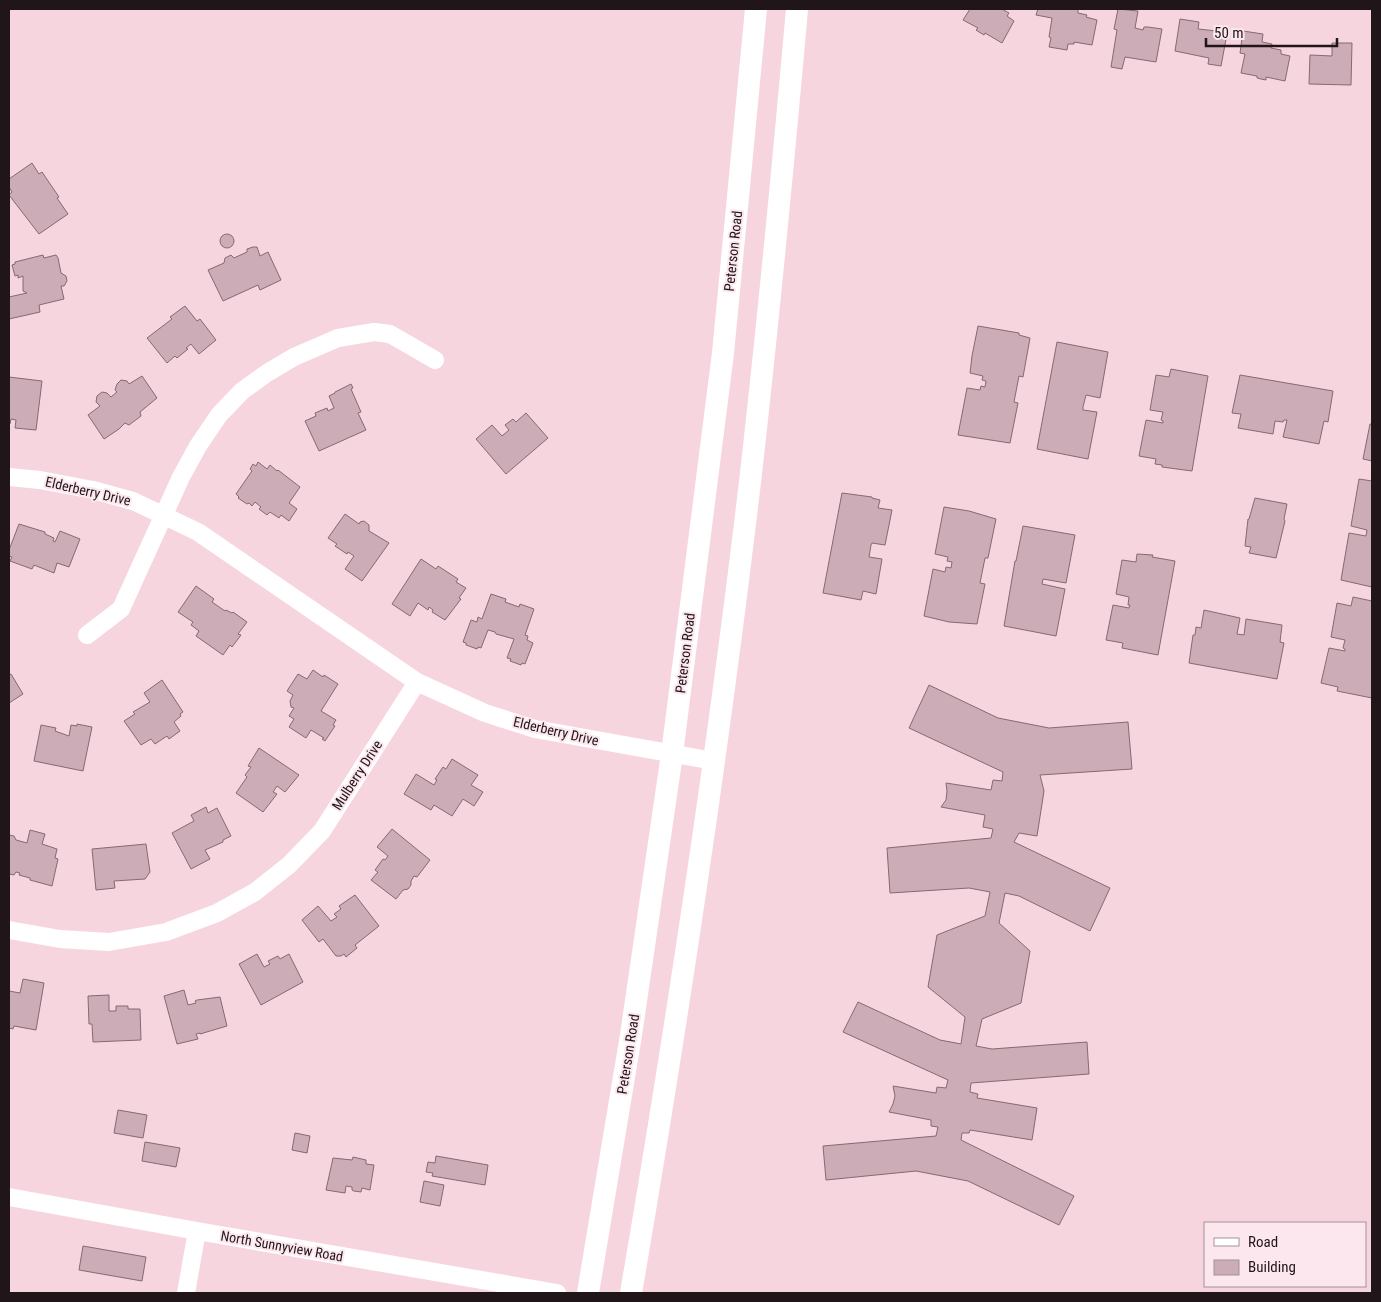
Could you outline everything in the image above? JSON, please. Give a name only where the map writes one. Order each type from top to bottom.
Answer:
[{"type":"main road","name":"Peterson Road","points":[[588,1293],[631,1035],[672,754],[723,353],[756,9]]},
{"type":"main road","points":[[631,1293],[688,943],[750,484],[777,232],[797,9]]},
{"type":"street","points":[[87,635],[121,609],[181,477],[198,446],[219,415],[242,391],[294,357],[338,338],[374,332],[390,334],[435,360]]},
{"type":"street","name":"Elderberry Drive","points":[[9,477],[40,480],[93,490],[133,501],[164,516]]},
{"type":"street","points":[[164,516],[198,532],[417,682]]},
{"type":"street","name":"Elderberry Drive","points":[[417,682],[485,713],[535,729],[714,761]]},
{"type":"street","name":"Mulberry Drive","points":[[9,930],[60,938],[109,942],[166,932],[217,914],[254,892],[289,865],[322,831],[417,682]]},
{"type":"street","name":"North Sunnyview Road","points":[[9,1197],[556,1293]]},
{"type":"street","points":[[186,1293],[197,1231]]},
{"type":"building","points":[[970,9],[1002,9],[1009,13],[1007,16],[1014,21],[1002,43],[985,33],[984,35],[976,30],[978,28],[963,20]]},
{"type":"building","points":[[1038,9],[1078,9],[1078,13],[1097,20],[1092,45],[1074,42],[1074,44],[1068,44],[1067,50],[1049,47],[1052,18],[1036,15]]},
{"type":"building","points":[[1118,9],[1138,11],[1135,28],[1143,30],[1144,27],[1162,29],[1156,62],[1125,57],[1122,69],[1111,67],[1117,30],[1114,29]]},
{"type":"building","points":[[1180,19],[1199,22],[1198,29],[1227,34],[1221,66],[1208,64],[1209,58],[1175,51]]},
{"type":"building","points":[[1243,31],[1263,34],[1262,42],[1272,44],[1271,48],[1281,50],[1281,54],[1290,56],[1285,81],[1266,77],[1266,80],[1241,73],[1245,54],[1240,53]]},
{"type":"building","points":[[1332,43],[1352,43],[1351,85],[1309,84],[1310,55],[1332,56]]},
{"type":"building","points":[[32,163],[39,174],[42,172],[68,214],[39,234],[9,195],[12,192],[9,187],[9,179]]},
{"type":"building","points":[[227,234],[232,236],[234,241],[232,246],[227,248],[222,246],[220,241],[222,236]]},
{"type":"building","points":[[253,247],[257,247],[260,256],[268,252],[281,280],[260,290],[258,285],[223,301],[208,270],[224,263],[225,258],[231,255],[234,258]]},
{"type":"building","points":[[43,255],[44,258],[56,255],[58,258],[61,273],[66,276],[67,281],[64,286],[61,286],[64,299],[39,305],[40,312],[9,319],[9,297],[27,293],[23,291],[23,276],[18,278],[18,275],[15,276],[12,265],[15,262]]},
{"type":"building","points":[[185,306],[197,321],[200,319],[216,340],[199,354],[191,344],[177,358],[175,356],[167,363],[147,338],[172,319],[170,317]]},
{"type":"building","points":[[978,326],[1019,333],[1019,335],[1030,338],[1023,377],[1019,376],[1014,402],[1018,403],[1010,443],[958,435],[967,388],[980,390],[981,386],[985,387],[986,381],[982,380],[983,376],[970,373]]},
{"type":"building","points":[[1057,342],[1108,352],[1100,398],[1086,395],[1083,407],[1083,410],[1097,412],[1088,459],[1037,449]]},
{"type":"building","points":[[1171,369],[1208,376],[1192,471],[1162,467],[1162,465],[1155,464],[1156,459],[1139,456],[1146,420],[1163,423],[1161,420],[1163,412],[1150,410],[1156,375],[1169,377]]},
{"type":"building","points":[[1240,375],[1333,391],[1328,422],[1324,421],[1319,444],[1283,437],[1287,420],[1283,422],[1275,421],[1273,434],[1238,428],[1241,414],[1232,413]]},
{"type":"building","points":[[142,376],[157,398],[140,412],[141,416],[129,425],[125,423],[104,439],[88,415],[100,406],[96,402],[97,396],[102,392],[107,393],[111,397],[117,392],[115,390],[117,384],[121,380],[127,381],[129,384]]},
{"type":"building","points":[[9,377],[42,381],[36,430],[15,428],[16,420],[11,419],[9,424]]},
{"type":"building","points":[[351,384],[353,388],[351,389],[361,412],[358,413],[366,430],[319,451],[305,421],[316,416],[315,413],[327,408],[328,411],[334,408],[329,396]]},
{"type":"building","points":[[526,413],[548,438],[506,474],[476,439],[492,425],[502,436],[509,430],[505,425],[513,419],[516,422]]},
{"type":"building","points":[[1370,424],[1372,424],[1372,461],[1363,459]]},
{"type":"building","points":[[258,462],[267,469],[270,465],[300,487],[289,503],[297,509],[289,521],[281,515],[279,518],[270,512],[267,515],[259,509],[261,507],[255,502],[252,506],[238,498],[236,494],[252,471],[250,469],[253,464],[256,466]]},
{"type":"building","points":[[1359,479],[1372,481],[1372,587],[1341,580],[1349,533],[1366,536],[1367,530],[1351,526]]},
{"type":"building","points":[[842,493],[872,497],[880,500],[878,508],[892,510],[885,545],[872,543],[871,545],[869,557],[882,559],[876,594],[863,591],[861,600],[823,593]]},
{"type":"building","points":[[1255,498],[1287,504],[1276,558],[1249,553],[1251,547],[1245,546],[1248,519]]},
{"type":"building","points":[[944,507],[969,511],[996,519],[988,558],[985,558],[980,583],[985,584],[977,624],[949,622],[924,616],[933,569],[945,572],[946,567],[951,568],[952,562],[947,561],[948,557],[935,554]]},
{"type":"building","points":[[345,514],[359,524],[364,521],[369,525],[369,531],[389,543],[362,581],[345,569],[354,556],[335,546],[337,544],[328,538]]},
{"type":"building","points":[[19,524],[45,532],[45,534],[54,538],[53,541],[55,542],[60,531],[80,539],[69,567],[57,563],[54,573],[34,565],[32,569],[10,561],[12,557],[9,556],[9,550]]},
{"type":"building","points":[[1023,526],[1075,535],[1066,583],[1043,579],[1042,584],[1065,589],[1056,636],[1004,626]]},
{"type":"building","points":[[1137,554],[1153,555],[1152,557],[1175,561],[1158,655],[1122,648],[1123,643],[1106,640],[1113,605],[1129,608],[1130,605],[1128,605],[1129,597],[1116,594],[1122,560],[1136,562]]},
{"type":"building","points":[[421,559],[436,569],[438,566],[458,579],[456,582],[466,588],[459,598],[461,599],[445,620],[432,612],[433,610],[429,607],[428,610],[418,603],[410,616],[392,604]]},
{"type":"building","points":[[196,586],[214,599],[212,602],[225,611],[233,612],[247,622],[238,634],[241,635],[223,655],[196,636],[199,631],[191,625],[193,622],[178,612]]},
{"type":"building","points":[[491,594],[506,599],[505,602],[519,607],[520,604],[534,609],[525,635],[528,636],[527,640],[533,643],[525,664],[522,663],[521,665],[507,658],[514,639],[496,634],[495,632],[488,630],[481,648],[478,647],[477,649],[463,642],[471,620],[477,622],[478,617],[482,619]]},
{"type":"building","points":[[1353,597],[1372,601],[1372,698],[1337,691],[1338,687],[1321,683],[1329,648],[1345,651],[1343,648],[1345,640],[1331,637],[1337,603],[1351,606]]},
{"type":"building","points":[[1204,610],[1240,618],[1237,634],[1244,635],[1246,619],[1282,625],[1280,642],[1284,643],[1277,679],[1189,663],[1193,635],[1195,635],[1196,627],[1201,628]]},
{"type":"building","points":[[313,670],[338,684],[321,711],[336,720],[333,725],[335,726],[325,741],[322,739],[324,738],[311,730],[306,738],[289,727],[294,719],[289,716],[294,708],[291,707],[290,701],[293,695],[287,691],[298,674],[307,679]]},
{"type":"building","points":[[11,674],[23,694],[9,703],[9,675]]},
{"type":"building","points":[[162,680],[183,712],[174,722],[180,731],[169,739],[167,736],[155,744],[151,739],[141,745],[124,721],[135,714],[133,712],[150,702],[144,693]]},
{"type":"building","points":[[929,685],[998,718],[1049,728],[1128,722],[1132,769],[1040,775],[1044,791],[1037,836],[1019,833],[1014,842],[1110,888],[1090,931],[1019,896],[1005,893],[999,923],[1030,951],[1021,1003],[982,1019],[976,1046],[992,1049],[1087,1042],[1089,1074],[971,1083],[970,1092],[978,1094],[977,1098],[1037,1108],[1032,1140],[970,1130],[969,1133],[962,1133],[961,1140],[1074,1196],[1059,1225],[968,1181],[916,1171],[826,1180],[823,1146],[936,1136],[938,1127],[931,1126],[931,1120],[889,1112],[895,1096],[893,1086],[936,1093],[937,1087],[946,1088],[948,1080],[843,1032],[858,1002],[940,1040],[961,1044],[965,1017],[928,987],[937,935],[985,916],[990,892],[969,888],[890,893],[887,848],[991,838],[993,829],[983,827],[985,815],[941,807],[946,800],[946,783],[991,790],[993,780],[1002,781],[1003,772],[909,728]]},
{"type":"building","points":[[77,724],[92,727],[83,771],[34,761],[41,725],[56,728],[55,731],[69,736],[71,725],[77,726]]},
{"type":"building","points":[[259,748],[299,775],[285,792],[277,786],[273,792],[277,794],[263,812],[236,793],[247,777],[245,775],[251,767],[248,766]]},
{"type":"building","points":[[452,759],[478,775],[471,785],[483,792],[474,806],[463,799],[452,816],[434,805],[431,810],[404,794],[416,774],[434,785],[437,780],[435,779],[443,767],[446,769]]},
{"type":"building","points":[[206,807],[208,813],[217,808],[231,836],[205,850],[210,859],[191,869],[172,833],[194,821],[191,815]]},
{"type":"building","points":[[392,829],[430,860],[417,877],[414,876],[408,889],[403,890],[396,899],[371,880],[378,872],[375,870],[383,859],[385,860],[388,856],[377,847]]},
{"type":"building","points":[[30,830],[45,834],[42,844],[57,849],[55,858],[58,859],[52,886],[30,880],[30,878],[19,875],[20,873],[9,874],[9,835],[14,836],[16,840],[27,843]]},
{"type":"building","points":[[146,844],[150,872],[145,879],[114,881],[115,888],[96,890],[92,849]]},
{"type":"building","points":[[355,895],[379,926],[355,945],[357,948],[346,957],[344,954],[336,956],[323,939],[319,942],[302,920],[318,906],[331,921],[337,917],[334,914],[341,909],[339,906]]},
{"type":"building","points":[[257,954],[264,967],[270,964],[268,961],[278,956],[280,959],[289,954],[303,982],[261,1005],[239,964]]},
{"type":"building","points":[[23,979],[44,983],[36,1030],[14,1026],[13,1029],[9,1028],[9,991],[20,993]]},
{"type":"building","points":[[184,990],[188,1005],[196,1003],[195,1001],[197,1000],[220,997],[227,1026],[196,1034],[198,1039],[177,1044],[164,996]]},
{"type":"building","points":[[109,995],[109,1011],[116,1011],[116,1006],[140,1009],[141,1040],[93,1042],[92,1024],[89,1024],[88,996]]},
{"type":"building","points":[[118,1110],[147,1115],[143,1138],[114,1133]]},
{"type":"building","points":[[295,1133],[310,1136],[307,1153],[292,1150]]},
{"type":"building","points":[[145,1142],[180,1148],[176,1167],[142,1161]]},
{"type":"building","points":[[436,1156],[488,1165],[485,1185],[432,1176],[433,1173],[426,1172],[428,1162],[435,1163]]},
{"type":"building","points":[[353,1157],[366,1160],[366,1164],[374,1165],[370,1190],[362,1188],[361,1192],[354,1191],[352,1187],[346,1186],[345,1193],[326,1190],[333,1158],[352,1160]]},
{"type":"building","points":[[424,1181],[444,1185],[440,1206],[420,1202]]},
{"type":"building","points":[[83,1246],[146,1257],[142,1281],[79,1270]]}]
